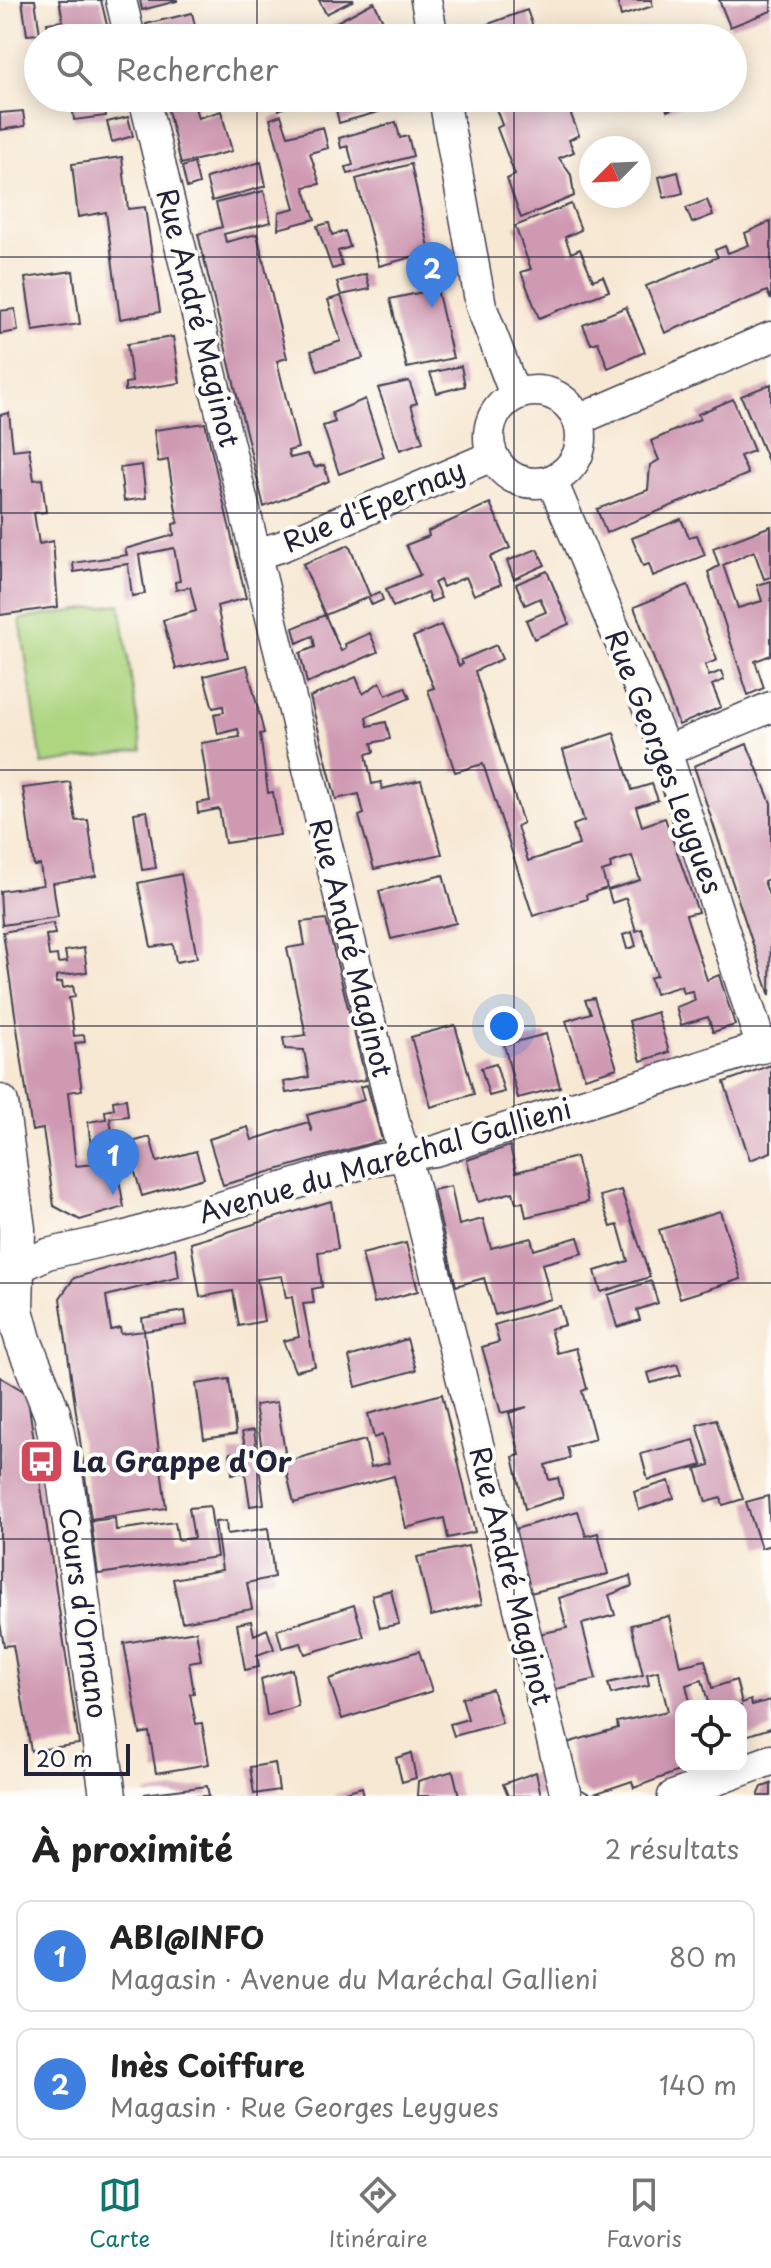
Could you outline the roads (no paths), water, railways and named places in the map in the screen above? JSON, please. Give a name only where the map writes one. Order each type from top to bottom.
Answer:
[{"type":"street","points":[[121,0],[127,24]]},
{"type":"street","points":[[426,0],[430,24]]},
{"type":"street","name":"Rue André Maginot","points":[[147,112],[403,1156],[566,1796]]},
{"type":"street","points":[[446,112],[481,306],[515,395]]},
{"type":"street","points":[[578,420],[771,337]]},
{"type":"street","points":[[545,391],[570,407],[578,420],[580,449],[575,462],[552,481],[538,484],[511,477],[492,456],[489,428],[503,403],[515,395],[545,391]]},
{"type":"street","name":"Rue d'Epernay","points":[[255,554],[280,547],[492,456]]},
{"type":"street","name":"Rue Georges Leygues","points":[[552,481],[666,751],[766,1046]]},
{"type":"street","points":[[666,751],[771,707]]},
{"type":"street","name":"Avenue du Maréchal Gallieni","points":[[7,1274],[47,1254],[126,1236],[374,1160],[435,1151],[766,1046]]},
{"type":"street","name":"Cours d'Ornano","points":[[0,1103],[17,1229],[7,1274],[15,1310],[11,1344],[52,1413],[66,1486],[108,1796]]},
{"type":"street","points":[[673,1796],[721,1788],[771,1760]]},
{"type":"place","name":"Inès Coiffure","points":[[432,308]]},
{"type":"place","name":"ABI@INFO","points":[[113,1195]]},
{"type":"place","name":"La Grappe d'Or","points":[[41,1462]]}]
